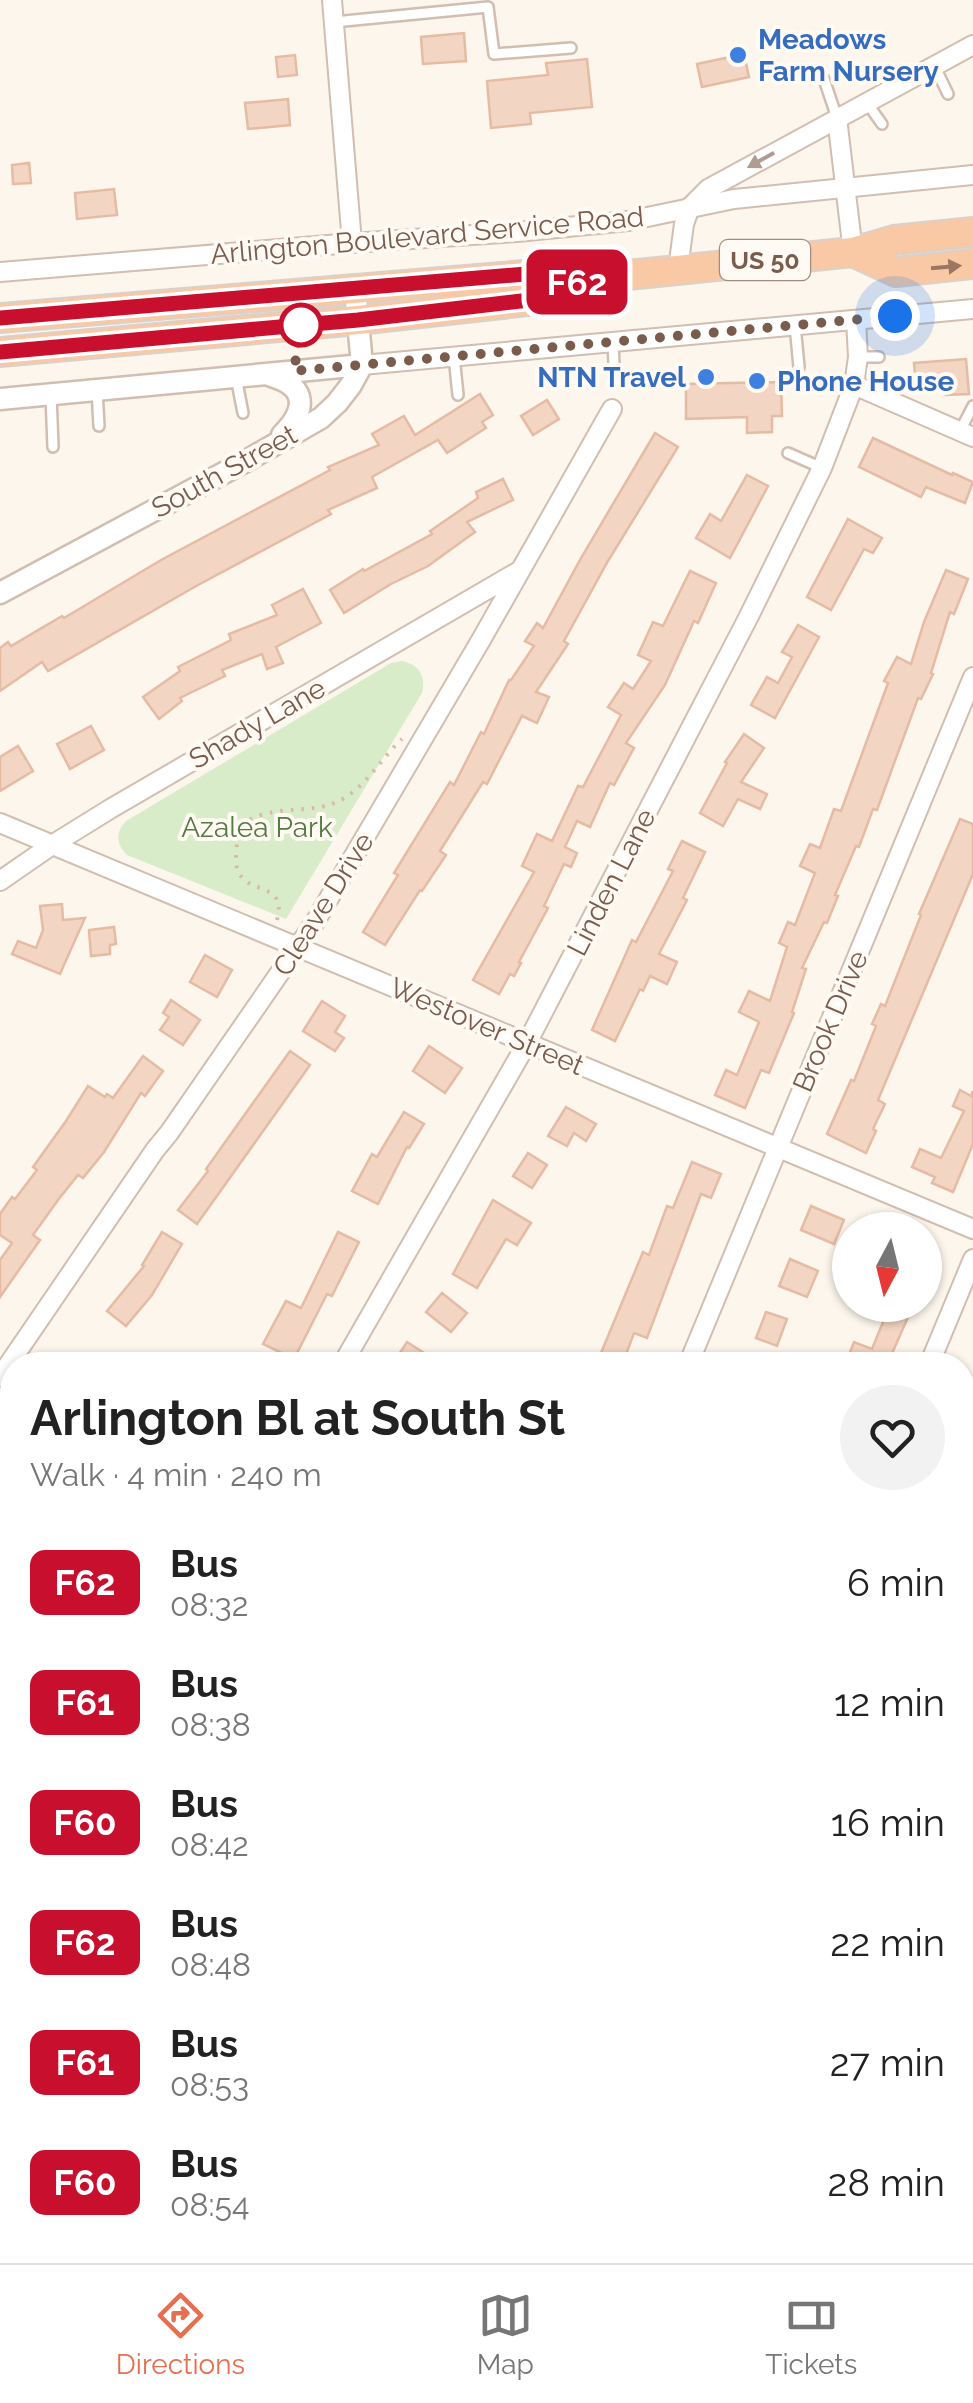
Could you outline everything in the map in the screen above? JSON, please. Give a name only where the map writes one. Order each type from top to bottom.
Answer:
[{"type":"highway","name":"US 50","points":[[0,318],[550,272],[579,280],[853,252],[894,240],[973,232]]},
{"type":"highway","name":"US 50","points":[[853,252],[896,272],[973,264]]},
{"type":"highway","name":"US 50","points":[[0,352],[358,320],[564,296],[579,280]]},
{"type":"street","points":[[332,0],[352,243]]},
{"type":"street","points":[[678,269],[690,207],[708,189],[973,46]]},
{"type":"street","points":[[837,118],[853,252]]},
{"type":"street","name":"Arlington Boulevard Service Road","points":[[0,272],[628,221],[734,199],[973,175]]},
{"type":"street","points":[[355,289],[362,365]]},
{"type":"street","points":[[0,399],[973,309]]},
{"type":"street","name":"Linden Lane","points":[[350,1352],[528,1043],[822,468],[854,385],[858,357],[856,320]]},
{"type":"street","name":"South Street","points":[[0,592],[321,418],[338,403],[362,365]]},
{"type":"street","points":[[264,374],[295,388],[300,404],[295,420],[269,448]]},
{"type":"street","points":[[854,385],[966,434]]},
{"type":"street","name":"Cleave Drive","points":[[17,1352],[316,922],[612,410]]},
{"type":"street","name":"Shady Lane","points":[[0,881],[52,845],[519,571]]},
{"type":"street","name":"Brook Drive","points":[[693,1352],[973,678]]},
{"type":"street","name":"Westover Street","points":[[0,823],[973,1229]]},
{"type":"street","points":[[934,1352],[973,1259]]},
{"type":"lane","points":[[334,22],[488,8],[494,54],[572,48]]},
{"type":"lane","points":[[935,66],[948,94]]},
{"type":"lane","points":[[824,79],[837,118]]},
{"type":"lane","points":[[868,103],[882,124]]},
{"type":"lane","points":[[795,325],[799,367]]},
{"type":"lane","points":[[613,342],[614,364]]},
{"type":"lane","points":[[454,356],[458,395]]},
{"type":"lane","points":[[858,357],[879,358]]},
{"type":"lane","points":[[236,377],[243,413]]},
{"type":"lane","points":[[97,390],[99,426]]},
{"type":"lane","points":[[50,394],[53,447]]},
{"type":"lane","points":[[966,434],[973,406]]},
{"type":"lane","points":[[788,453],[822,468]]},
{"type":"path","points":[[270,936],[279,914],[279,902],[270,891],[246,883],[236,870],[236,849],[246,821],[264,814],[330,805],[354,792],[400,739],[421,742]]},
{"type":"green space","name":"Azalea Park","points":[[402,661],[420,672],[422,693],[286,919],[123,851],[119,834],[126,821],[391,663]]},
{"type":"building","points":[[464,33],[466,61],[423,64],[421,37]]},
{"type":"building","points":[[744,54],[749,77],[702,87],[697,64]]},
{"type":"building","points":[[295,55],[297,75],[278,77],[276,57]]},
{"type":"building","points":[[587,59],[592,107],[530,113],[531,124],[491,128],[487,81],[548,75],[546,63]]},
{"type":"building","points":[[288,99],[290,125],[248,129],[245,103]]},
{"type":"building","points":[[29,163],[31,183],[13,184],[12,165]]},
{"type":"building","points":[[114,189],[117,215],[77,219],[75,193]]},
{"type":"building","points":[[966,359],[969,394],[946,395],[946,384],[916,386],[914,363]]},
{"type":"building","points":[[781,382],[782,416],[772,416],[772,432],[747,433],[747,417],[686,419],[686,384]]},
{"type":"building","points":[[480,394],[493,415],[482,422],[486,428],[447,453],[438,440],[372,477],[377,488],[328,510],[331,514],[48,671],[42,662],[0,691],[0,648],[8,642],[11,646],[64,618],[161,560],[330,470],[328,467],[379,445],[372,434],[404,416],[415,435]]},
{"type":"building","points":[[547,400],[559,419],[533,435],[521,416]]},
{"type":"building","points":[[655,433],[678,447],[608,561],[564,641],[568,644],[536,692],[549,697],[537,723],[522,716],[487,784],[483,782],[440,851],[446,855],[385,945],[363,932],[398,875],[394,873],[450,782],[454,785],[509,680],[534,646],[525,641],[537,623],[543,628]]},
{"type":"building","points":[[873,438],[973,482],[965,503],[926,487],[921,497],[859,467]]},
{"type":"building","points":[[747,475],[768,486],[730,558],[696,538],[710,514],[721,521]]},
{"type":"building","points":[[503,479],[513,500],[467,522],[475,532],[428,566],[344,613],[330,590],[432,534],[430,531],[478,498],[476,492]]},
{"type":"building","points":[[848,519],[882,538],[873,553],[864,549],[831,610],[807,597]]},
{"type":"building","points":[[946,570],[968,579],[954,614],[950,612],[933,674],[921,699],[918,698],[877,810],[873,809],[859,847],[856,846],[827,923],[824,922],[802,968],[806,969],[794,1013],[769,1073],[761,1070],[745,1108],[715,1095],[726,1070],[737,1075],[759,1022],[739,1012],[749,991],[770,1001],[787,947],[779,943],[788,922],[795,925],[815,873],[800,866],[810,844],[820,848],[834,809],[841,811],[888,683],[884,681],[897,657],[911,664]]},
{"type":"building","points":[[690,571],[716,583],[698,623],[694,621],[665,685],[626,743],[634,748],[614,785],[610,783],[590,827],[577,821],[565,847],[577,853],[571,867],[564,864],[521,963],[499,994],[473,980],[534,872],[522,866],[537,834],[552,841],[578,786],[583,787],[621,715],[608,707],[624,683],[633,689],[651,661],[638,655],[653,622],[663,626]]},
{"type":"building","points":[[303,589],[321,623],[276,647],[283,663],[267,669],[262,654],[222,670],[225,676],[180,698],[182,701],[159,719],[143,697],[180,671],[178,667],[231,640],[229,634],[277,615],[272,605]]},
{"type":"building","points":[[798,625],[819,637],[775,718],[751,705],[767,677],[778,683],[792,657],[782,652]]},
{"type":"building","points":[[91,726],[104,750],[70,769],[57,744]]},
{"type":"building","points":[[744,734],[764,748],[741,782],[767,794],[760,809],[738,799],[723,826],[700,813]]},
{"type":"building","points":[[18,746],[33,771],[0,791],[0,757]]},
{"type":"building","points":[[960,819],[973,824],[973,874],[878,1100],[885,1104],[866,1153],[827,1134],[851,1080],[854,1081],[876,1026],[872,1024],[881,1004],[885,1006]]},
{"type":"building","points":[[682,841],[705,852],[683,898],[687,900],[659,954],[677,962],[667,984],[650,976],[615,1041],[592,1030],[632,940],[636,942],[673,871],[668,869]]},
{"type":"building","points":[[62,904],[63,920],[85,918],[60,974],[12,954],[18,941],[36,948],[43,930],[40,906]]},
{"type":"building","points":[[114,927],[116,944],[110,945],[110,954],[91,956],[89,930]]},
{"type":"building","points":[[205,955],[232,970],[217,997],[190,982]]},
{"type":"building","points":[[171,1000],[200,1020],[183,1045],[160,1030],[169,1017],[163,1013]]},
{"type":"building","points":[[322,1001],[345,1016],[335,1032],[344,1038],[335,1051],[303,1031]]},
{"type":"building","points":[[429,1046],[462,1068],[445,1093],[413,1071]]},
{"type":"building","points":[[290,1051],[310,1065],[197,1224],[178,1210]]},
{"type":"building","points":[[143,1056],[163,1071],[145,1096],[141,1093],[83,1178],[78,1175],[58,1200],[33,1235],[40,1240],[0,1297],[0,1260],[12,1243],[0,1235],[0,1214],[37,1170],[33,1167],[88,1086],[113,1098]]},
{"type":"building","points":[[960,1090],[971,1096],[973,1091],[973,1144],[953,1192],[932,1183],[935,1177],[912,1167],[920,1149],[941,1158],[964,1111],[953,1106]]},
{"type":"building","points":[[566,1107],[596,1124],[586,1141],[574,1133],[567,1146],[548,1136]]},
{"type":"building","points":[[404,1112],[424,1124],[407,1147],[378,1204],[352,1191],[372,1154],[377,1157]]},
{"type":"building","points":[[528,1153],[547,1165],[532,1188],[513,1176]]},
{"type":"building","points":[[692,1162],[721,1174],[711,1198],[701,1194],[647,1338],[634,1333],[627,1352],[601,1352],[643,1252],[649,1255],[667,1206],[673,1208]]},
{"type":"building","points":[[493,1200],[531,1223],[517,1245],[506,1239],[477,1288],[453,1274]]},
{"type":"building","points":[[811,1206],[832,1215],[832,1243],[801,1230]]},
{"type":"building","points":[[162,1232],[182,1244],[152,1295],[126,1326],[107,1311],[144,1266]]},
{"type":"building","points":[[338,1232],[359,1242],[298,1352],[280,1352],[263,1344],[286,1301],[301,1308]]},
{"type":"building","points":[[790,1259],[818,1271],[807,1297],[779,1286]]},
{"type":"building","points":[[442,1293],[467,1313],[451,1332],[426,1312]]},
{"type":"building","points":[[766,1312],[787,1319],[777,1346],[756,1338]]},
{"type":"building","points":[[883,1322],[906,1322],[893,1352],[850,1352],[854,1342],[872,1349]]},
{"type":"building","points":[[407,1342],[423,1352],[400,1352]]},
{"type":"bus line","name":"F62","points":[[0,318],[550,272],[579,280],[564,296],[358,320],[0,352]]},
{"type":"place","name":"Meadows Farm Nursery","points":[[738,55]]},
{"type":"place","name":"NTN Travel","points":[[706,377]]},
{"type":"place","name":"Phone House","points":[[757,381]]},
{"type":"route","points":[[301,325],[294,371],[895,316]]}]
